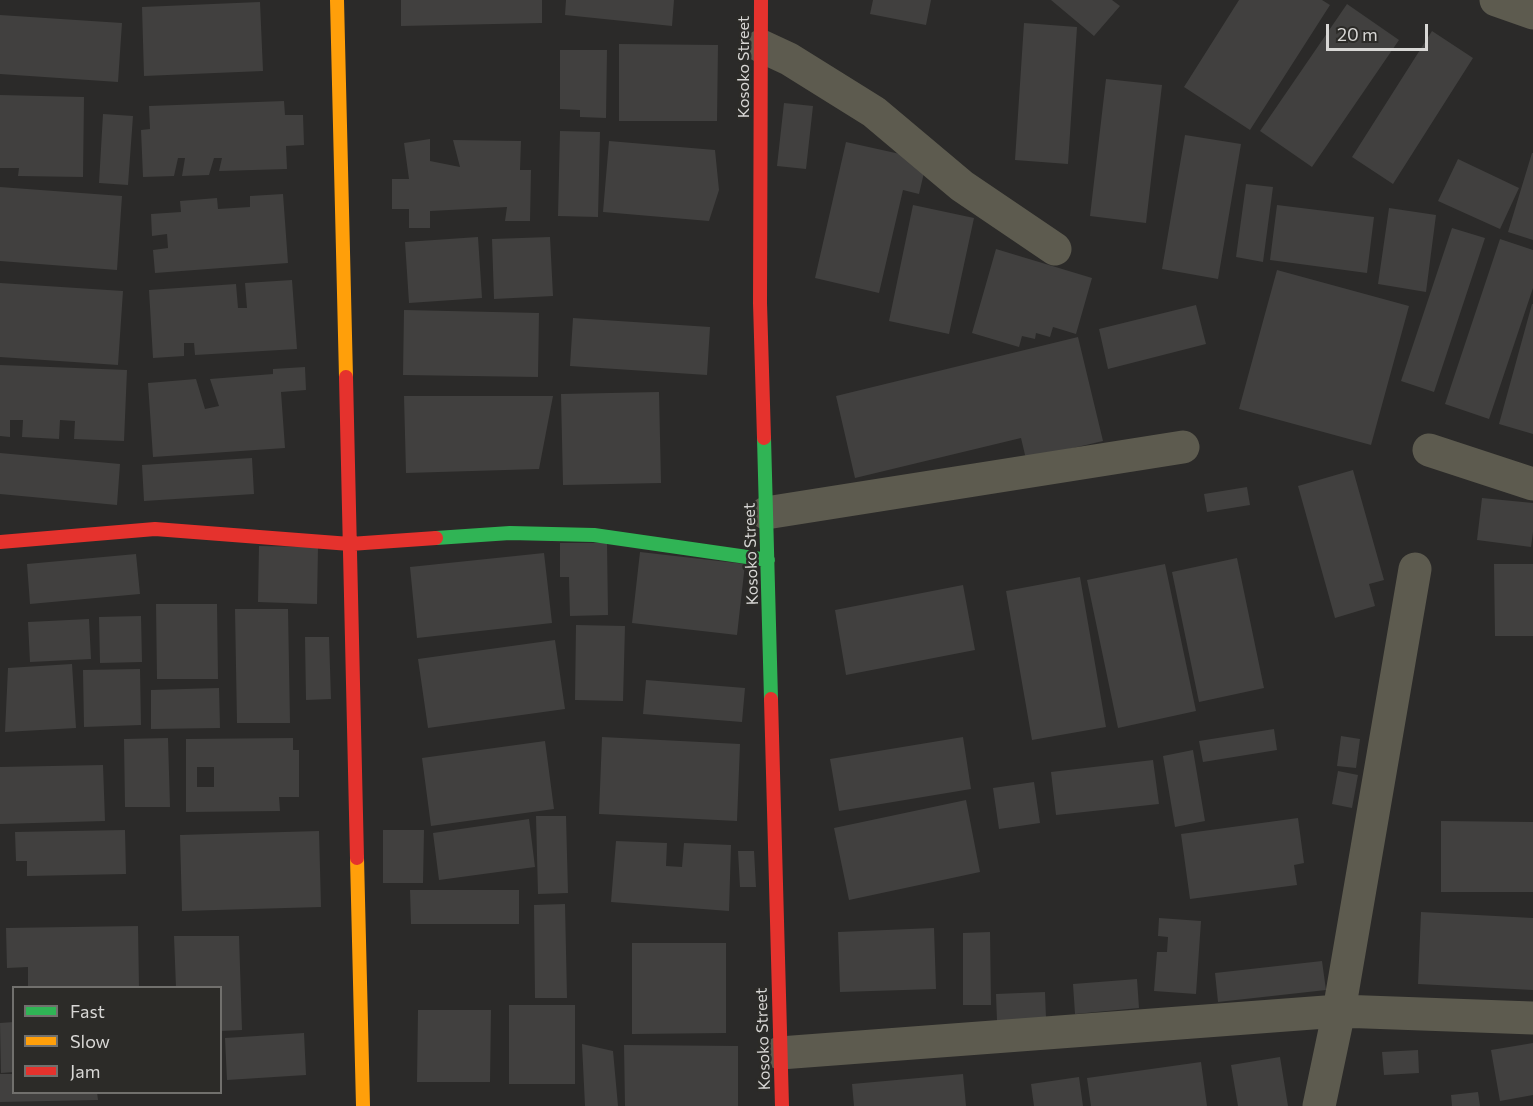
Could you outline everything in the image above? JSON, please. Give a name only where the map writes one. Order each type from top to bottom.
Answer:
[{"type":"street","points":[[337,0],[363,1106]]},
{"type":"street","name":"Kosoko Street","points":[[761,0],[760,303],[782,1106]]},
{"type":"street","points":[[1496,0],[1533,13]]},
{"type":"street","points":[[761,46],[789,59],[873,112],[962,186],[1055,249]]},
{"type":"street","points":[[766,513],[1184,447]]},
{"type":"street","points":[[1429,450],[1533,484]]},
{"type":"street","points":[[0,542],[154,529],[350,544],[510,533],[594,535],[768,560]]},
{"type":"street","points":[[1320,1106],[1339,1011],[1415,569]]},
{"type":"street","points":[[780,1053],[1339,1011],[1533,1018]]},
{"type":"building","points":[[401,0],[542,0],[542,23],[401,26]]},
{"type":"building","points":[[566,0],[674,0],[672,26],[565,15]]},
{"type":"building","points":[[873,0],[931,0],[926,25],[870,14]]},
{"type":"building","points":[[1051,0],[1112,0],[1120,6],[1094,36]]},
{"type":"building","points":[[1239,0],[1322,0],[1330,5],[1250,130],[1184,87]]},
{"type":"building","points":[[260,2],[263,71],[144,76],[142,7]]},
{"type":"building","points":[[1347,4],[1399,40],[1312,167],[1260,131]]},
{"type":"building","points":[[0,15],[122,23],[118,82],[0,74]]},
{"type":"building","points":[[1024,23],[1077,27],[1068,164],[1015,160]]},
{"type":"building","points":[[1432,31],[1473,58],[1393,184],[1352,157]]},
{"type":"building","points":[[619,44],[718,45],[717,121],[619,121]]},
{"type":"building","points":[[560,50],[607,50],[606,118],[580,117],[580,110],[560,109]]},
{"type":"building","points":[[1106,79],[1162,85],[1146,223],[1090,216]]},
{"type":"building","points":[[0,95],[84,97],[83,177],[18,176],[19,168],[0,168]]},
{"type":"building","points":[[284,101],[285,115],[303,115],[304,145],[286,146],[287,169],[219,171],[222,158],[214,158],[209,175],[182,176],[185,158],[178,158],[174,176],[143,177],[141,130],[150,129],[149,106]]},
{"type":"building","points":[[784,103],[813,106],[806,169],[777,166]]},
{"type":"building","points":[[103,114],[133,116],[128,185],[99,183]]},
{"type":"building","points":[[560,131],[600,132],[598,217],[558,216]]},
{"type":"building","points":[[1185,135],[1241,144],[1218,279],[1162,269]]},
{"type":"building","points":[[430,139],[430,161],[460,167],[453,140],[521,141],[520,170],[531,170],[530,221],[505,221],[507,207],[430,211],[430,228],[409,228],[409,209],[392,209],[392,179],[409,179],[404,143]]},
{"type":"building","points":[[609,141],[715,150],[719,190],[709,221],[603,212]]},
{"type":"building","points":[[846,142],[927,160],[919,194],[903,190],[879,293],[815,278]]},
{"type":"building","points":[[1533,153],[1533,240],[1508,232]]},
{"type":"building","points":[[1458,159],[1519,188],[1500,229],[1438,201]]},
{"type":"building","points":[[1246,184],[1273,187],[1263,262],[1236,257]]},
{"type":"building","points":[[0,187],[122,196],[117,270],[0,261]]},
{"type":"building","points":[[283,194],[288,263],[155,273],[153,250],[168,248],[167,234],[152,236],[151,214],[181,212],[180,201],[217,198],[218,209],[250,207],[250,196]]},
{"type":"building","points":[[913,205],[974,218],[949,334],[889,321]]},
{"type":"building","points":[[1277,205],[1374,217],[1367,273],[1270,260]]},
{"type":"building","points":[[1389,208],[1436,215],[1426,292],[1378,284]]},
{"type":"building","points":[[1452,228],[1485,238],[1434,392],[1401,381]]},
{"type":"building","points":[[478,237],[482,298],[409,303],[405,242]]},
{"type":"building","points":[[550,237],[553,296],[494,299],[492,239]]},
{"type":"building","points":[[1500,239],[1533,250],[1533,288],[1489,419],[1445,404]]},
{"type":"building","points":[[996,249],[1092,278],[1076,334],[1053,327],[1050,337],[1036,333],[1035,339],[1022,336],[1019,347],[972,333]]},
{"type":"building","points":[[1277,270],[1409,306],[1371,445],[1239,409]]},
{"type":"building","points":[[292,280],[297,349],[195,355],[194,343],[184,343],[184,356],[153,358],[149,290],[236,284],[238,308],[247,308],[245,283]]},
{"type":"building","points":[[0,283],[123,291],[118,365],[0,357]]},
{"type":"building","points":[[1533,304],[1533,434],[1499,424]]},
{"type":"building","points":[[1196,305],[1206,344],[1108,369],[1099,329]]},
{"type":"building","points":[[404,310],[539,313],[538,377],[403,375]]},
{"type":"building","points":[[573,318],[710,327],[707,375],[570,366]]},
{"type":"building","points":[[1078,337],[1103,441],[1026,459],[1021,438],[855,478],[836,396]]},
{"type":"building","points":[[0,365],[127,370],[124,441],[74,439],[75,421],[60,420],[59,439],[22,437],[23,420],[10,420],[10,437],[0,436]]},
{"type":"building","points":[[305,367],[306,390],[281,392],[285,448],[153,457],[148,383],[196,379],[205,409],[219,406],[210,379],[273,374],[273,369]]},
{"type":"building","points":[[659,392],[661,483],[563,485],[561,394]]},
{"type":"building","points":[[404,396],[553,396],[539,469],[406,473]]},
{"type":"building","points":[[0,453],[120,464],[117,505],[0,494]]},
{"type":"building","points":[[252,458],[254,494],[144,501],[142,465]]},
{"type":"building","points":[[1353,470],[1384,580],[1369,584],[1375,606],[1335,618],[1298,486]]},
{"type":"building","points":[[1247,487],[1250,505],[1207,512],[1204,494]]},
{"type":"building","points":[[1482,498],[1533,503],[1531,547],[1477,540]]},
{"type":"building","points":[[560,543],[607,543],[608,615],[570,616],[569,577],[560,577]]},
{"type":"building","points":[[259,546],[318,547],[317,604],[258,602]]},
{"type":"building","points":[[640,552],[745,564],[737,635],[632,623]]},
{"type":"building","points":[[544,553],[552,623],[417,638],[410,567]]},
{"type":"building","points":[[136,554],[140,594],[30,604],[27,564]]},
{"type":"building","points":[[1237,558],[1264,688],[1199,702],[1172,572]]},
{"type":"building","points":[[1165,564],[1196,711],[1118,728],[1087,580]]},
{"type":"building","points":[[1494,564],[1533,564],[1533,636],[1495,636]]},
{"type":"building","points":[[1080,577],[1106,727],[1032,740],[1006,591]]},
{"type":"building","points":[[963,585],[975,650],[846,675],[835,610]]},
{"type":"building","points":[[156,604],[217,604],[218,679],[157,679]]},
{"type":"building","points":[[235,609],[288,609],[290,723],[237,723]]},
{"type":"building","points":[[141,616],[142,662],[100,663],[99,617]]},
{"type":"building","points":[[89,619],[91,659],[30,662],[28,622]]},
{"type":"building","points":[[576,625],[625,626],[623,701],[575,700]]},
{"type":"building","points":[[305,637],[329,637],[331,699],[306,700]]},
{"type":"building","points":[[555,640],[565,709],[428,728],[418,659]]},
{"type":"building","points":[[72,664],[76,728],[5,732],[8,668]]},
{"type":"building","points":[[140,669],[141,725],[84,727],[83,670]]},
{"type":"building","points":[[646,680],[745,688],[742,722],[643,714]]},
{"type":"building","points":[[219,688],[220,728],[151,729],[151,690]]},
{"type":"building","points":[[1274,729],[1277,750],[1203,762],[1199,741]]},
{"type":"building","points":[[1341,736],[1360,739],[1356,768],[1337,766]]},
{"type":"building","points":[[602,737],[740,744],[737,821],[599,814]]},
{"type":"building","points":[[963,737],[971,789],[839,811],[830,759]]},
{"type":"building","points":[[168,738],[170,807],[125,807],[124,739]]},
{"type":"building","points":[[293,738],[293,750],[299,750],[299,797],[279,797],[280,811],[186,812],[186,739]],"holes":[[[197,767],[214,767],[214,787],[197,787]]]},
{"type":"building","points":[[545,741],[554,809],[431,826],[422,758]]},
{"type":"building","points":[[1193,750],[1205,821],[1175,827],[1163,756]]},
{"type":"building","points":[[1153,760],[1159,804],[1056,815],[1051,772]]},
{"type":"building","points":[[103,765],[105,821],[0,824],[0,767]]},
{"type":"building","points":[[1338,771],[1358,775],[1352,808],[1332,804]]},
{"type":"building","points":[[1034,782],[1040,823],[999,829],[993,788]]},
{"type":"building","points":[[966,800],[980,872],[849,900],[834,828]]},
{"type":"building","points":[[536,816],[566,816],[568,893],[538,894]]},
{"type":"building","points":[[1298,818],[1304,863],[1294,865],[1297,885],[1190,899],[1181,834]]},
{"type":"building","points":[[529,819],[535,867],[439,880],[433,833]]},
{"type":"building","points":[[1441,821],[1533,822],[1533,892],[1441,892]]},
{"type":"building","points":[[125,830],[126,874],[27,876],[27,861],[16,861],[15,832]]},
{"type":"building","points":[[383,830],[424,830],[423,883],[383,883]]},
{"type":"building","points":[[319,831],[321,907],[182,911],[180,835]]},
{"type":"building","points":[[616,841],[667,843],[666,866],[682,867],[684,843],[731,845],[729,911],[611,902]]},
{"type":"building","points":[[738,851],[754,851],[756,887],[740,887]]},
{"type":"building","points":[[410,890],[519,890],[519,924],[411,924]]},
{"type":"building","points":[[565,904],[567,998],[535,998],[534,905]]},
{"type":"building","points":[[1421,912],[1533,918],[1533,990],[1418,984]]},
{"type":"building","points":[[1159,918],[1201,921],[1196,994],[1154,991],[1157,952],[1167,952],[1168,937],[1158,936]]},
{"type":"building","points":[[138,926],[139,986],[28,986],[28,967],[7,968],[6,928]]},
{"type":"building","points":[[934,928],[936,989],[840,992],[838,932]]},
{"type":"building","points":[[990,932],[991,1005],[963,1005],[963,933]]},
{"type":"building","points":[[174,936],[239,936],[242,1030],[222,1031],[222,986],[176,986]]},
{"type":"building","points":[[632,943],[726,943],[726,1033],[632,1034]]},
{"type":"building","points":[[1322,961],[1326,990],[1218,1002],[1215,973]]},
{"type":"building","points":[[1137,979],[1139,1008],[1075,1014],[1073,984]]},
{"type":"building","points":[[1045,992],[1046,1018],[997,1021],[996,994]]},
{"type":"building","points":[[509,1005],[575,1005],[575,1084],[509,1084]]},
{"type":"building","points":[[418,1010],[491,1010],[490,1082],[417,1082]]},
{"type":"building","points":[[12,1022],[12,1072],[1,1073],[0,1023]]},
{"type":"building","points":[[304,1033],[306,1075],[227,1080],[225,1038]]},
{"type":"building","points":[[1533,1043],[1533,1095],[1500,1101],[1491,1050]]},
{"type":"building","points":[[582,1044],[613,1051],[618,1106],[585,1106]]},
{"type":"building","points":[[624,1045],[738,1046],[738,1106],[625,1106]]},
{"type":"building","points":[[1418,1050],[1419,1073],[1384,1075],[1382,1052]]},
{"type":"building","points":[[1280,1057],[1288,1106],[1238,1106],[1231,1065]]},
{"type":"building","points":[[1201,1062],[1207,1106],[1091,1106],[1087,1078]]},
{"type":"building","points":[[0,1074],[12,1074],[12,1094],[97,1094],[98,1100],[0,1102]]},
{"type":"building","points":[[963,1074],[966,1106],[854,1106],[852,1084]]},
{"type":"building","points":[[1079,1077],[1083,1106],[1034,1106],[1031,1084]]},
{"type":"building","points":[[1478,1092],[1480,1106],[1452,1106],[1451,1095]]},
{"type":"traffic: fast","points":[[764,438],[771,699]]},
{"type":"traffic: fast","points":[[436,538],[510,533],[594,535],[768,560]]},
{"type":"traffic: slow","points":[[337,0],[346,377]]},
{"type":"traffic: slow","points":[[357,858],[363,1106]]},
{"type":"traffic: jam","points":[[761,0],[760,303],[764,438]]},
{"type":"traffic: jam","points":[[346,377],[357,858]]},
{"type":"traffic: jam","points":[[0,542],[155,529],[350,544],[436,538]]},
{"type":"traffic: jam","points":[[771,699],[782,1106]]}]
